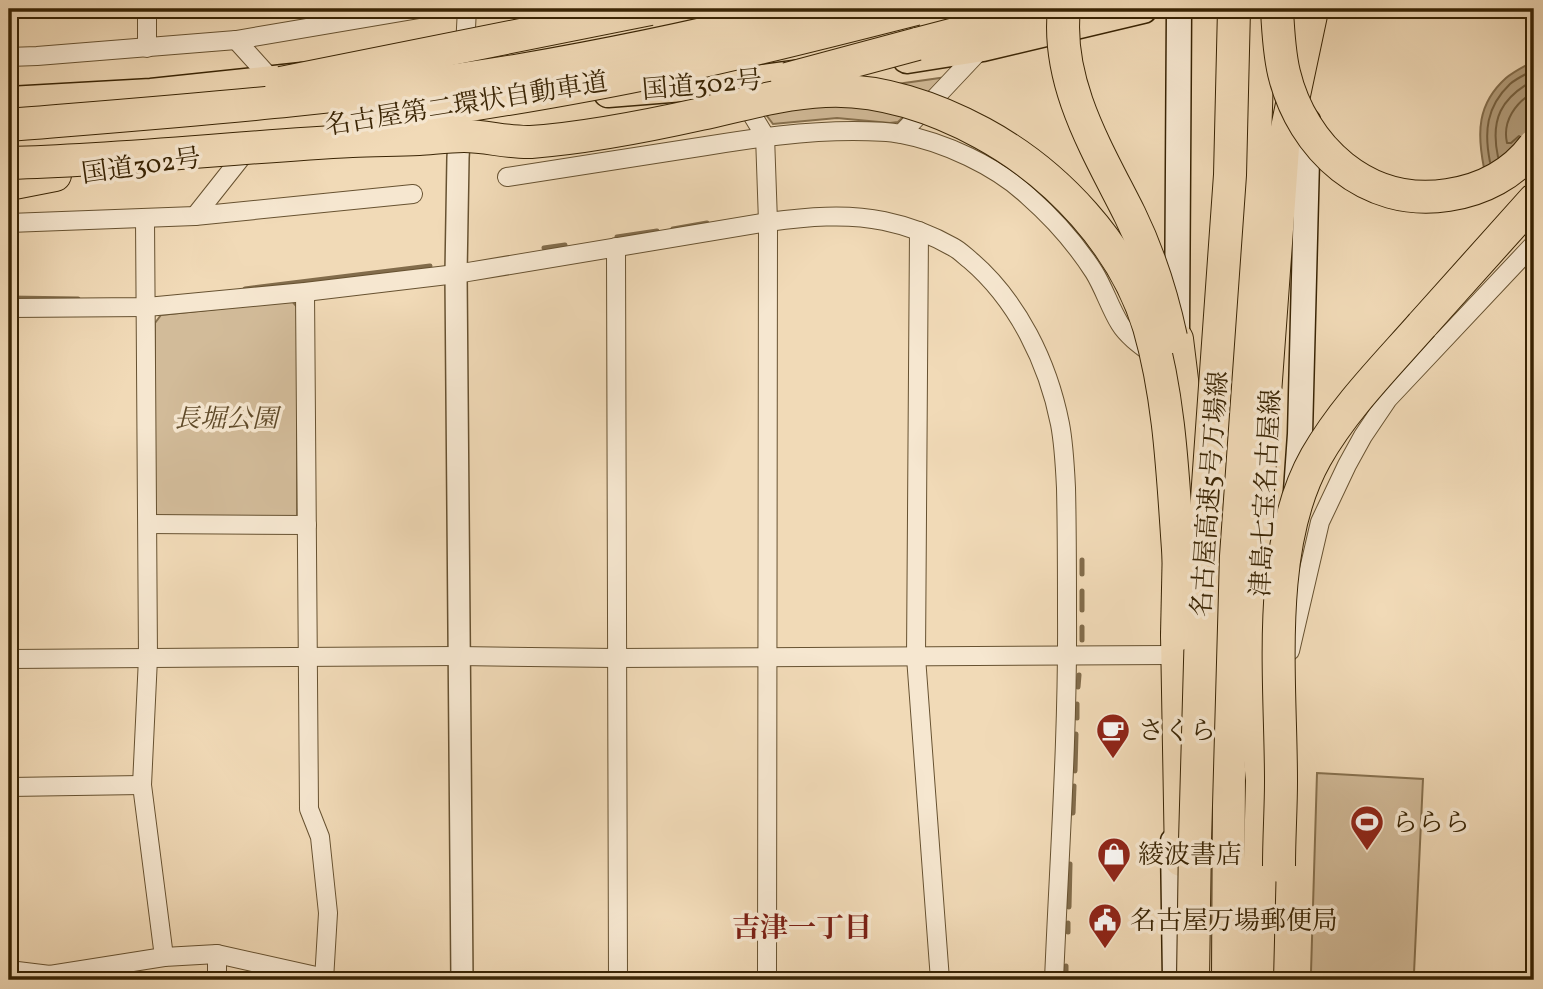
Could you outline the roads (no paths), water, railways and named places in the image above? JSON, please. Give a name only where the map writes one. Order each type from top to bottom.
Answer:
[{"type":"highway","points":[[9,101],[151,93],[273,81],[417,60],[585,9]]},
{"type":"highway","points":[[108,117],[650,9]]},
{"type":"highway","name":"名古屋第二環状自動車道","points":[[9,125],[267,103],[515,71],[806,9]]},
{"type":"highway","name":"名古屋第二環状自動車道","points":[[9,156],[259,135],[523,97],[667,69],[916,9]]},
{"type":"highway","points":[[9,163],[351,141],[463,124],[695,101],[763,86],[1050,9]]},
{"type":"highway","points":[[1063,9],[1064,44],[1075,96],[1093,144],[1141,240],[1159,289],[1180,389],[1182,441],[1177,711],[1185,980]]},
{"type":"highway","name":"国道302号","points":[[9,175],[55,176],[107,172],[248,149],[463,124],[537,101],[733,83],[983,47],[1143,9]]},
{"type":"highway","name":"名古屋高速5号万場線","points":[[1193,980],[1203,568],[1230,174],[1234,9]]},
{"type":"highway","name":"名古屋高速5号万場線","points":[[1228,980],[1229,769],[1226,646],[1235,450],[1250,253],[1259,9]]},
{"type":"highway","points":[[1277,9],[1284,72],[1301,118],[1325,152],[1357,178],[1397,194],[1419,197],[1459,194],[1479,187],[1515,167],[1534,146]]},
{"type":"highway","points":[[1257,980],[1262,780],[1252,685],[1253,603],[1262,432],[1283,147],[1312,12]]},
{"type":"highway","points":[[463,124],[527,142],[539,141],[698,115],[794,93],[831,91],[869,93],[909,103],[948,116],[1009,148],[1059,187],[1082,211],[1120,264],[1136,294],[1148,324],[1165,396],[1179,563]]},
{"type":"highway","points":[[9,184],[55,176]]},
{"type":"highway","points":[[1522,235],[1534,194]]},
{"type":"highway","points":[[1275,980],[1281,781],[1278,672],[1280,620],[1285,557],[1300,491],[1315,458],[1359,396],[1522,235],[1534,200]]},
{"type":"highway","points":[[1177,339],[1188,429],[1194,552],[1204,666],[1208,980]]},
{"type":"main road","points":[[1175,980],[1171,655],[1177,395],[1179,9]]},
{"type":"main road","name":"津島七宝名古屋線","points":[[1266,980],[1300,434],[1312,12]]},
{"type":"street","points":[[147,9],[147,48]]},
{"type":"street","points":[[9,57],[236,40],[419,9]]},
{"type":"street","points":[[461,980],[456,274],[458,158],[463,124],[467,9]]},
{"type":"street","points":[[236,40],[273,81]]},
{"type":"street","points":[[901,134],[983,47]]},
{"type":"street","points":[[733,83],[765,136],[768,222],[767,980]]},
{"type":"street","points":[[507,177],[765,136],[870,131],[901,134],[934,143],[997,172],[1050,216],[1095,273],[1120,325],[1134,340],[1162,361],[1177,395]]},
{"type":"street","points":[[195,216],[248,149]]},
{"type":"street","points":[[9,223],[195,216],[413,194]]},
{"type":"street","points":[[9,308],[147,307],[305,292],[456,274],[811,217],[883,221],[919,231],[956,248],[983,271],[1006,297],[1038,356],[1052,392],[1060,425],[1065,465],[1067,656],[1054,980]]},
{"type":"street","points":[[145,218],[148,658],[142,785],[164,957]]},
{"type":"street","points":[[919,231],[916,657],[940,980]]},
{"type":"street","points":[[1285,671],[1320,522],[1346,465],[1388,399],[1522,235]]},
{"type":"street","points":[[615,247],[618,980]]},
{"type":"street","points":[[9,970],[50,978],[164,957],[217,954],[325,979],[328,913],[320,837],[309,809],[305,292]]},
{"type":"street","points":[[148,524],[307,525]]},
{"type":"street","points":[[9,659],[1171,655]]},
{"type":"street","points":[[9,787],[142,785]]},
{"type":"street","points":[[217,954],[217,980]]},
{"type":"water","points":[[1534,61],[1534,156],[1484,168],[1480,131],[1489,98],[1506,78]]},
{"type":"waterway","points":[[673,229],[707,223]]},
{"type":"waterway","points":[[617,237],[657,231]]},
{"type":"waterway","points":[[544,248],[565,245]]},
{"type":"waterway","points":[[245,289],[430,266]]},
{"type":"waterway","points":[[9,298],[78,299]]},
{"type":"waterway","points":[[1082,560],[1082,574]]},
{"type":"waterway","points":[[1082,591],[1082,610]]},
{"type":"waterway","points":[[1082,627],[1082,640]]},
{"type":"waterway","points":[[1078,687],[1079,675]]},
{"type":"waterway","points":[[1077,704],[1077,718]]},
{"type":"waterway","points":[[1075,771],[1076,734]]},
{"type":"waterway","points":[[1073,813],[1074,786]]},
{"type":"waterway","points":[[1069,907],[1070,864]]},
{"type":"waterway","points":[[1068,923],[1068,932]]},
{"type":"waterway","points":[[1066,966],[1066,980]]},
{"type":"place","name":"さくら","points":[[1113,760]]},
{"type":"place","name":"ららら","points":[[1367,852]]},
{"type":"place","name":"綾波書店","points":[[1114,884]]},
{"type":"place","name":"名古屋万場郵便局","points":[[1105,950]]},
{"type":"district","name":"吉津一丁目","points":[[802,927]]},
{"type":"park label","name":"長堀公園","points":[[226,418]]}]
